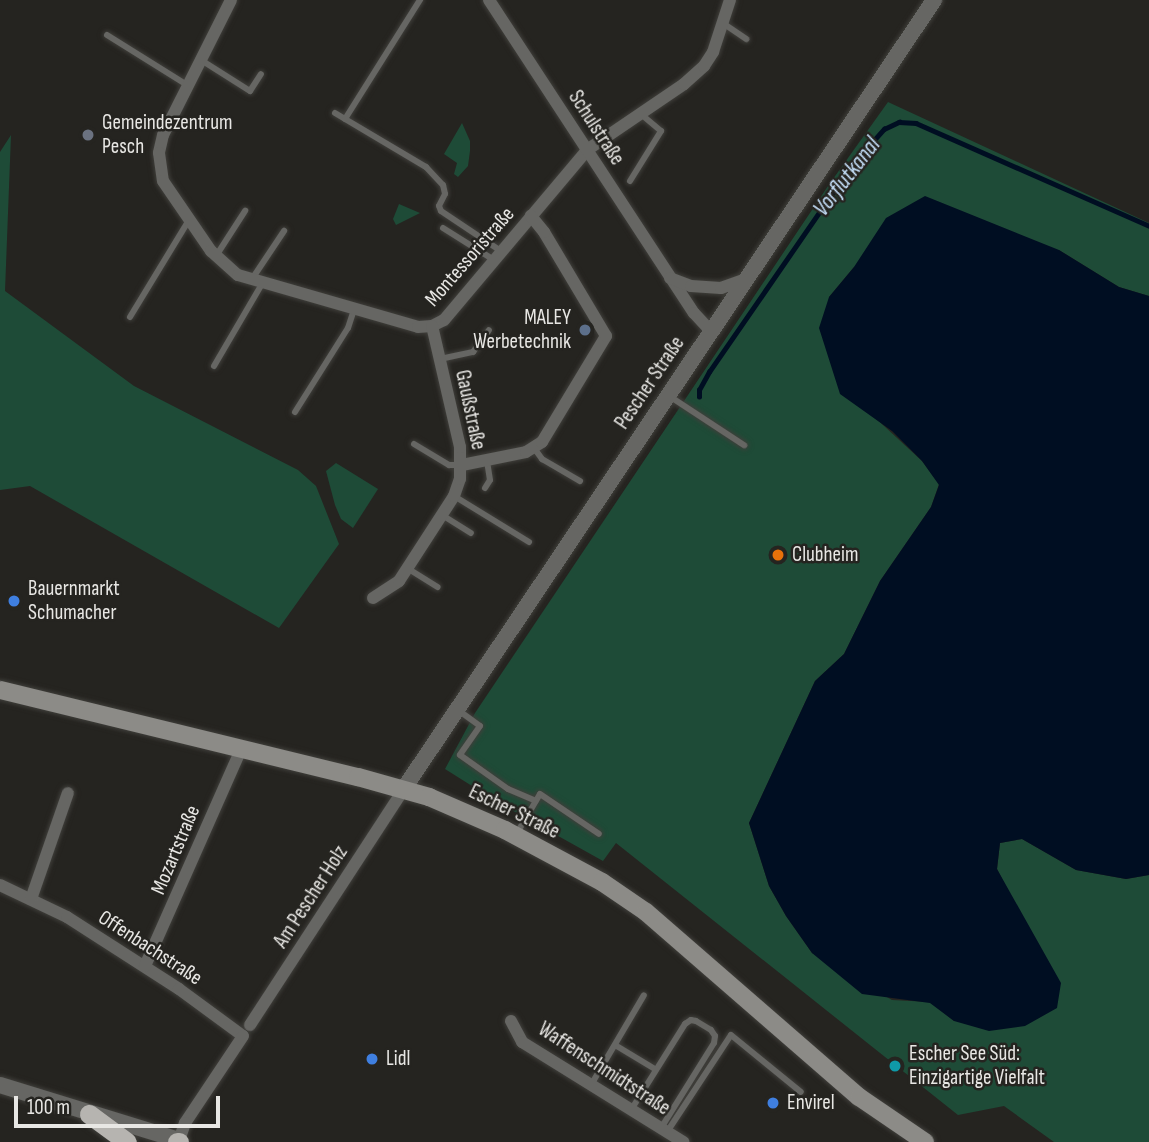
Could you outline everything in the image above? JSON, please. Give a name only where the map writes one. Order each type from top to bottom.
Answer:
[{"type":"highway","points":[[89,1114],[127,1142]]},
{"type":"main road","name":"Escher Straße","points":[[0,690],[429,797],[516,836],[602,882],[646,912],[850,1089],[908,1135],[925,1142]]},
{"type":"street","name":"Montessoristraße","points":[[231,0],[163,135],[159,153],[163,181],[216,256],[238,275],[257,283],[418,327],[432,326],[444,320],[587,150],[684,84],[704,66],[713,52],[730,0]]},
{"type":"street","name":"Schulstraße","points":[[489,0],[698,320],[711,331]]},
{"type":"street","name":"Pescher Straße","points":[[403,790],[934,0]]},
{"type":"street","points":[[462,465],[534,448],[542,442],[606,336],[544,232],[531,216]]},
{"type":"street","points":[[670,278],[691,286],[720,288],[746,279]]},
{"type":"street","name":"Gaußstraße","points":[[373,598],[399,581],[454,496],[462,465],[432,326]]},
{"type":"street","name":"Mozartstraße","points":[[145,966],[241,749]]},
{"type":"street","name":"Am Pescher Holz","points":[[180,1142],[185,1123],[403,790]]},
{"type":"street","points":[[31,899],[68,793]]},
{"type":"street","name":"Offenbachstraße","points":[[0,885],[67,917],[246,1030]]},
{"type":"street","name":"Waffenschmidtstraße","points":[[511,1021],[522,1042],[683,1142]]},
{"type":"street","points":[[0,1085],[180,1142]]},
{"type":"lane","points":[[345,119],[420,0]]},
{"type":"lane","points":[[724,24],[746,39]]},
{"type":"lane","points":[[107,35],[187,85]]},
{"type":"lane","points":[[200,59],[250,91],[261,74]]},
{"type":"lane","points":[[335,113],[426,167],[443,185],[446,194],[439,206],[441,211],[498,256]]},
{"type":"lane","points":[[630,181],[661,131],[640,113]]},
{"type":"lane","points":[[216,256],[245,211]]},
{"type":"lane","points":[[130,317],[189,219]]},
{"type":"lane","points":[[443,228],[498,256]]},
{"type":"lane","points":[[214,366],[284,231]]},
{"type":"lane","points":[[295,412],[348,328],[354,309]]},
{"type":"lane","points":[[440,359],[473,352],[489,330]]},
{"type":"lane","points":[[668,395],[744,446]]},
{"type":"lane","points":[[414,444],[442,462],[462,465]]},
{"type":"lane","points":[[534,448],[542,459],[580,481]]},
{"type":"lane","points":[[485,488],[491,480],[487,460]]},
{"type":"lane","points":[[454,496],[529,542]]},
{"type":"lane","points":[[442,515],[471,533]]},
{"type":"lane","points":[[407,568],[437,587]]},
{"type":"lane","points":[[456,708],[480,726],[460,755],[508,789],[536,801]]},
{"type":"lane","points":[[516,836],[540,794],[599,834]]},
{"type":"lane","points":[[591,1085],[644,995]]},
{"type":"lane","points":[[631,1110],[671,1043],[691,1020],[711,1030],[715,1036],[664,1130]]},
{"type":"lane","points":[[664,1130],[731,1035],[801,1093]]},
{"type":"lane","points":[[615,1045],[655,1069]]},
{"type":"green space","points":[[888,102],[1149,223],[1149,296],[1119,287],[1059,250],[854,267],[829,297],[870,413],[922,461],[939,484],[931,507],[880,581],[844,654],[815,681],[749,823],[769,886],[812,953],[892,1000],[930,1002],[954,1021],[1026,926],[997,869],[1000,843],[1022,839],[1076,870],[1126,879],[1149,875],[1149,1142],[1054,1142],[1004,1106],[958,1115],[616,843],[603,861],[499,803],[445,769],[475,713],[828,186]]},
{"type":"green space","points":[[462,123],[470,141],[470,151],[468,166],[458,177],[454,174],[457,163],[444,154]]},
{"type":"green space","points":[[11,135],[5,291],[134,386],[298,470],[316,486],[339,544],[279,628],[30,486],[0,490],[0,152]]},
{"type":"green space","points":[[399,204],[420,213],[396,225],[393,219]]},
{"type":"green space","points":[[336,463],[378,489],[353,528],[341,519],[326,471]]},
{"type":"water","points":[[925,196],[1059,250],[1119,287],[1149,296],[1149,875],[1126,879],[1076,870],[1022,839],[1000,843],[997,869],[1061,983],[1057,1008],[1025,1026],[989,1031],[954,1021],[930,1003],[862,994],[812,953],[769,886],[749,823],[815,681],[844,654],[880,581],[931,507],[939,485],[922,461],[892,431],[840,394],[819,328],[829,297],[854,267],[886,218]]},
{"type":"waterway","name":"Vorflutkanal","points":[[699,397],[699,390],[709,372],[851,166],[884,129],[899,122],[916,123],[1149,226]]},
{"type":"place","name":"Gemeindezentrum Pesch","points":[[88,135]]},
{"type":"place","name":"MALEY Werbetechnik","points":[[585,330]]},
{"type":"place","name":"Clubheim","points":[[778,555]]},
{"type":"place","name":"Bauernmarkt Schumacher","points":[[14,601]]},
{"type":"place","name":"Lidl","points":[[372,1059]]},
{"type":"place","name":"Escher See Süd: Einzigartige Vielfalt","points":[[895,1066]]},
{"type":"place","name":"Envirel","points":[[773,1103]]}]
